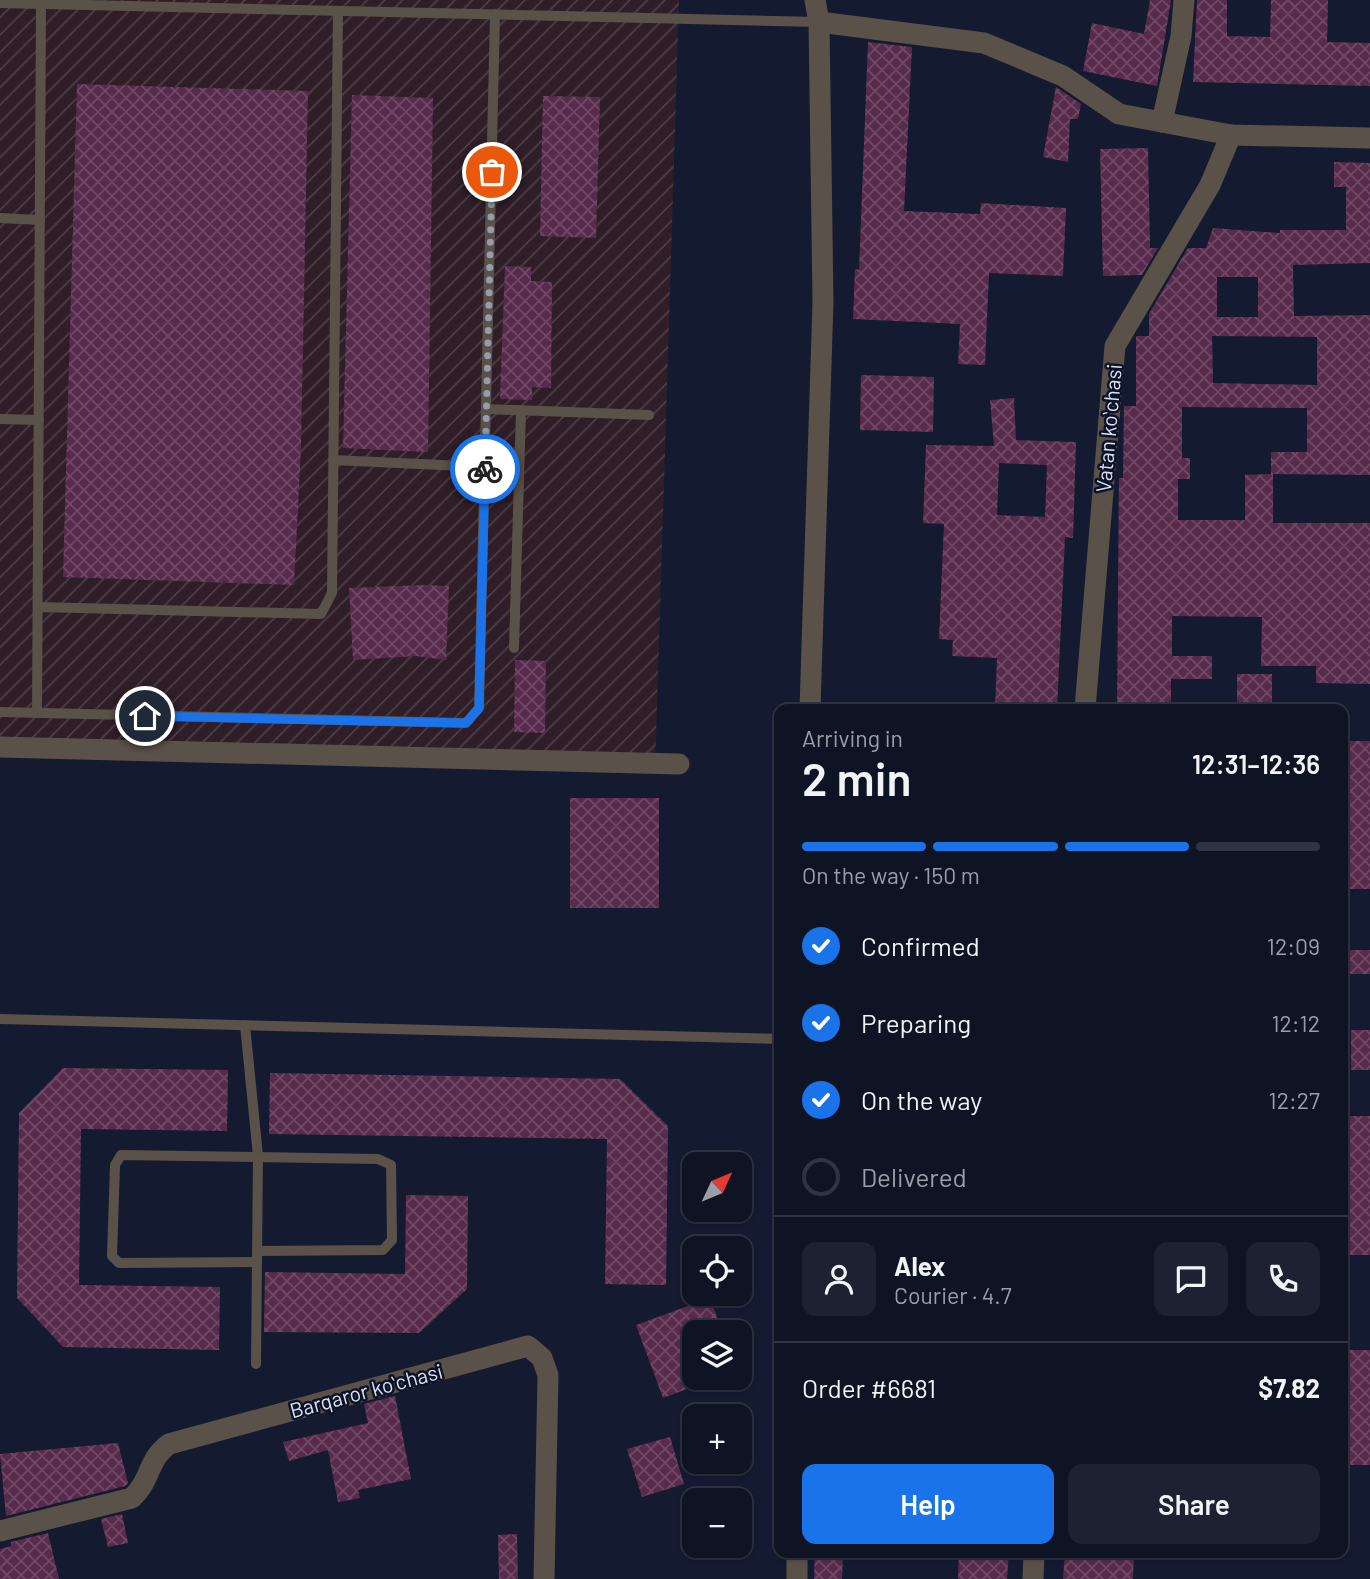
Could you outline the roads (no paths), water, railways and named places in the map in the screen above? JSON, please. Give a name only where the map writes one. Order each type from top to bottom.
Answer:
[{"type":"street","points":[[810,704],[823,302],[818,22],[815,0]]},
{"type":"street","points":[[1163,122],[1181,36],[1184,0]]},
{"type":"street","points":[[818,22],[984,43],[1063,76],[1119,114],[1231,135],[1370,138]]},
{"type":"street","name":"Vatan koʻchasi","points":[[1085,704],[1115,346],[1210,185],[1231,135]]},
{"type":"street","points":[[0,747],[679,764]]},
{"type":"street","name":"Barqaror koʻchasi","points":[[0,1531],[132,1499],[144,1487],[156,1454],[169,1444],[528,1346],[542,1358],[548,1375],[544,1579]]},
{"type":"street","points":[[797,1558],[797,1579]]},
{"type":"street","points":[[1033,1579],[1034,1558]]},
{"type":"lane","points":[[0,3],[338,11],[405,6],[495,14],[818,22]]},
{"type":"lane","points":[[37,713],[41,4]]},
{"type":"lane","points":[[38,607],[321,614],[331,593],[338,11]]},
{"type":"lane","points":[[0,712],[466,723],[479,708],[495,14]]},
{"type":"lane","points":[[0,218],[40,219]]},
{"type":"lane","points":[[486,409],[649,415]]},
{"type":"lane","points":[[514,648],[521,410]]},
{"type":"lane","points":[[0,419],[39,420]]},
{"type":"lane","points":[[333,460],[485,467]]},
{"type":"lane","points":[[0,1019],[774,1039]]},
{"type":"lane","points":[[245,1026],[258,1156],[256,1364]]},
{"type":"lane","points":[[121,1155],[258,1156],[378,1159],[391,1165],[392,1240],[383,1250],[118,1262],[113,1256],[114,1165],[121,1155]]}]
